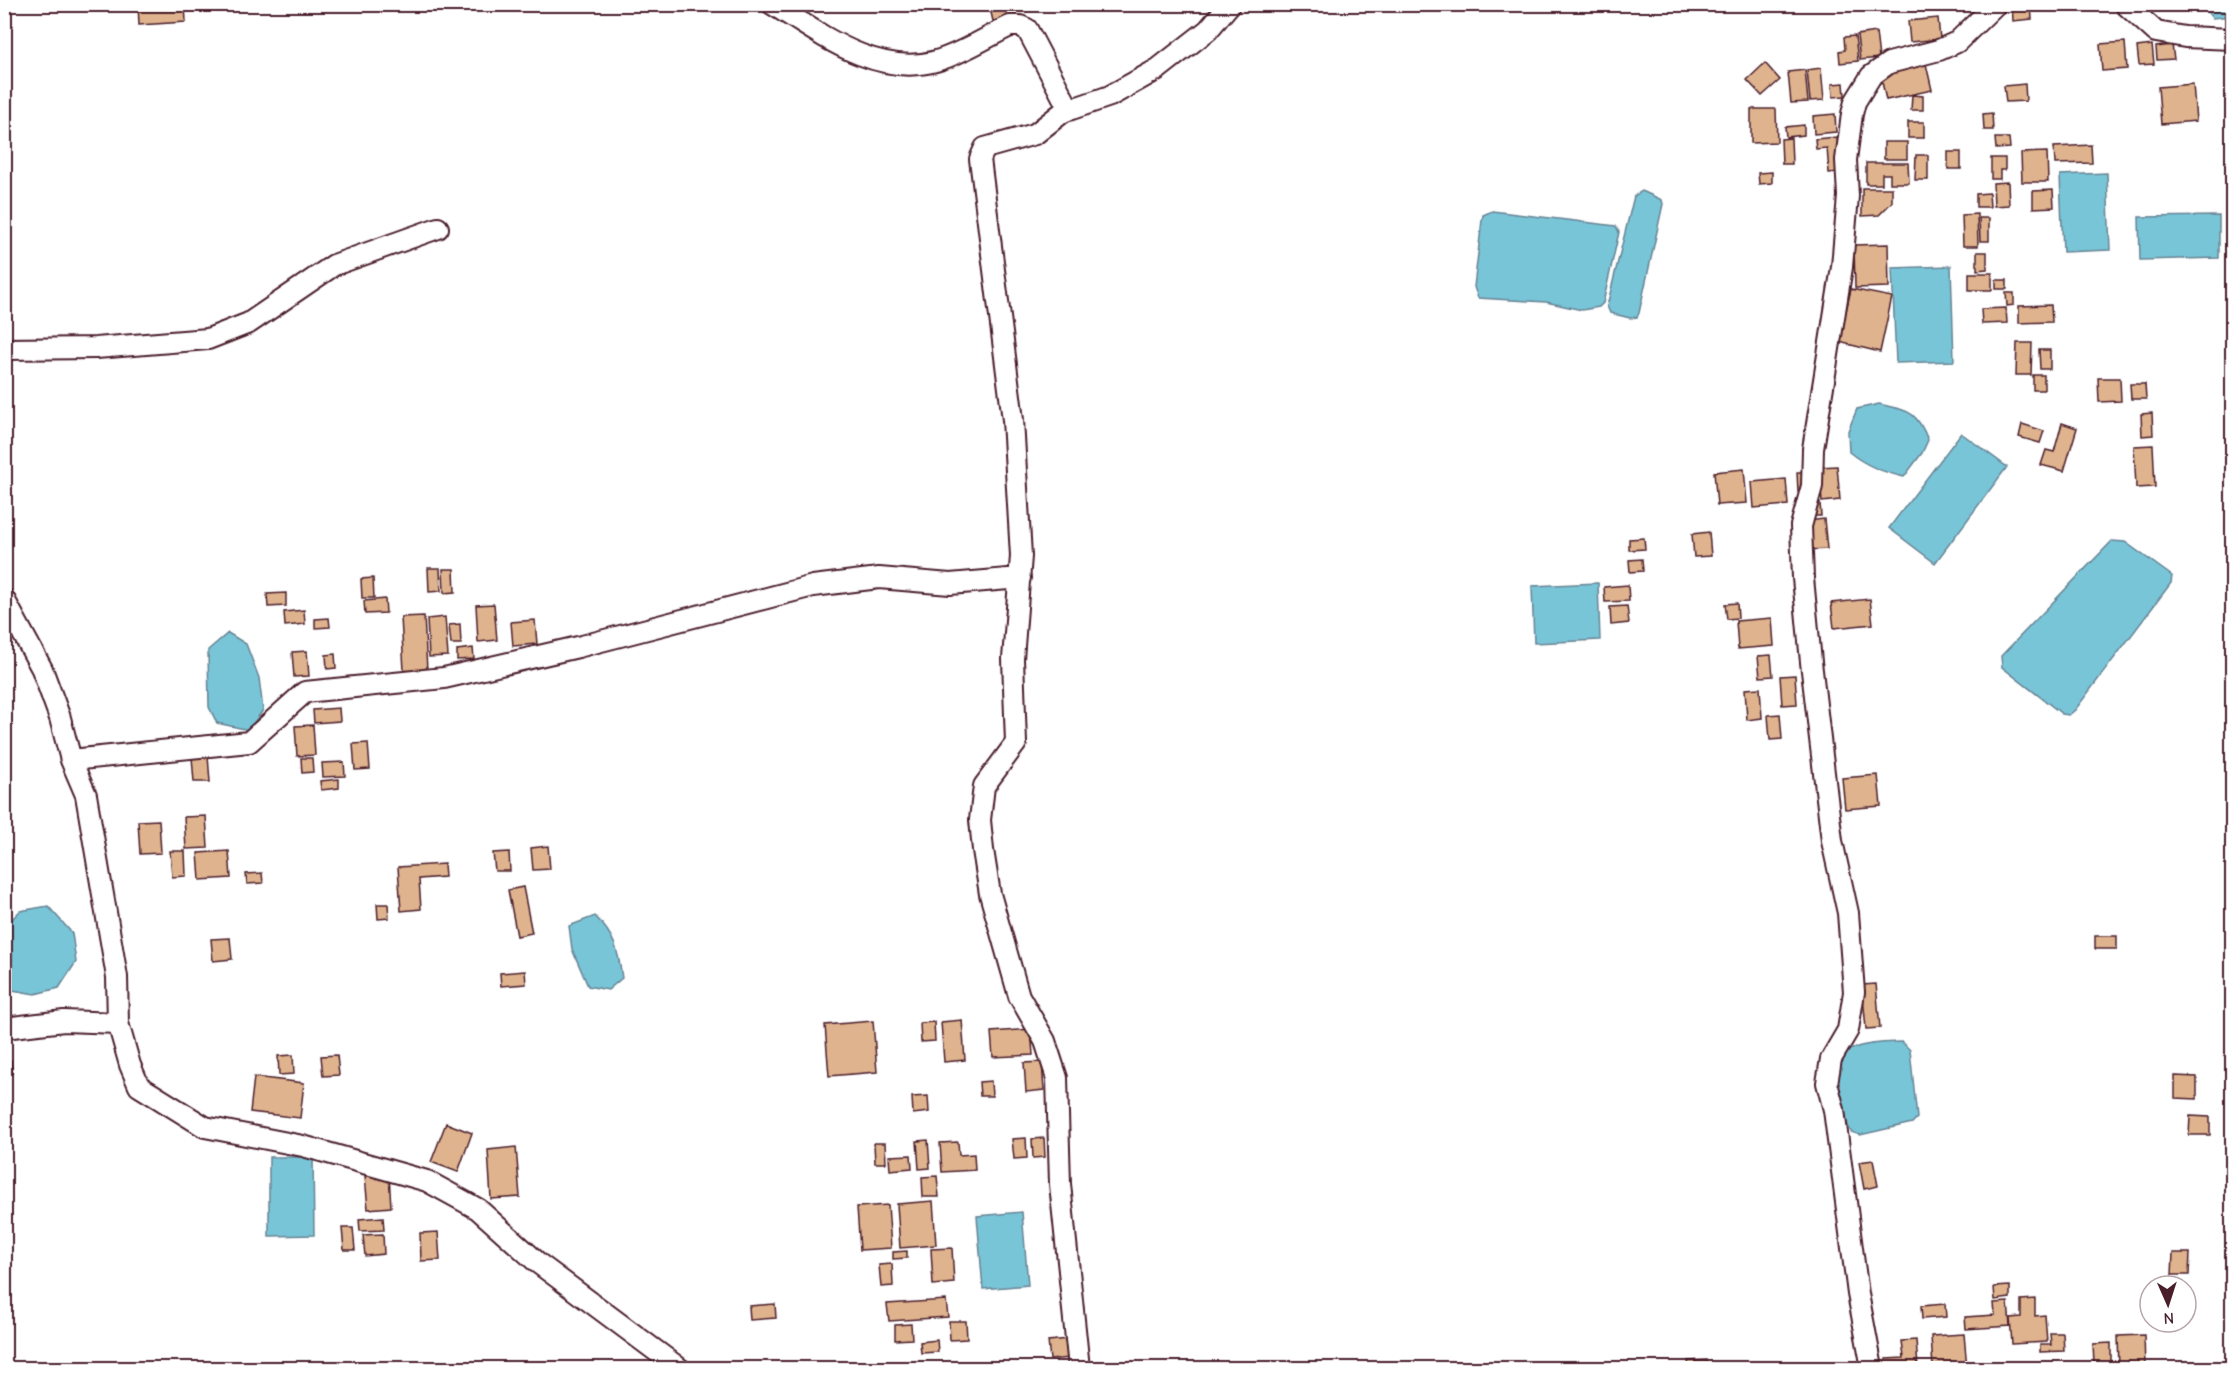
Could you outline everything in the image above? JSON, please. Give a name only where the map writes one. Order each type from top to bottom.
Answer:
[{"type":"street","points":[[772,4],[862,57],[906,63],[935,62],[1010,26],[1020,26],[1028,29],[1069,109]]},
{"type":"street","points":[[1079,1368],[1060,1184],[1057,1078],[1046,1041],[1019,996],[992,904],[982,850],[980,820],[984,786],[1016,743],[1013,659],[1020,578],[1018,488],[1013,420],[980,159],[985,148],[1035,134],[1069,109],[1110,96],[1158,69],[1208,30],[1230,4]]},
{"type":"street","points":[[1872,1368],[1858,1294],[1834,1110],[1827,1083],[1831,1059],[1848,1030],[1854,992],[1848,913],[1832,842],[1803,578],[1801,526],[1812,486],[1813,449],[1842,267],[1848,196],[1846,160],[1855,102],[1871,76],[1889,63],[1939,50],[1957,42],[1996,4]]},
{"type":"street","points":[[2125,4],[2156,32],[2185,37],[2232,39]]},
{"type":"street","points":[[4,349],[96,348],[208,339],[249,323],[334,265],[438,228]]},
{"type":"street","points":[[71,760],[249,742],[305,693],[444,678],[578,647],[813,586],[879,578],[950,584],[1020,578]]},
{"type":"street","points":[[4,599],[42,669],[60,717],[71,760],[86,795],[102,878],[117,977],[118,1023],[130,1065],[139,1086],[205,1127],[303,1146],[428,1181],[478,1209],[538,1263],[679,1368]]},
{"type":"street","points":[[4,1028],[64,1021],[118,1023]]},
{"type":"water","points":[[2202,5],[2232,5],[2232,16],[2212,18]]},
{"type":"water","points":[[2107,173],[2110,250],[2063,252],[2060,175]]},
{"type":"water","points":[[1642,191],[1662,200],[1663,204],[1639,313],[1637,317],[1630,318],[1610,313],[1607,306],[1634,196]]},
{"type":"water","points":[[1492,211],[1616,226],[1619,232],[1603,303],[1599,307],[1582,310],[1546,302],[1478,298],[1474,287],[1482,220],[1483,215]]},
{"type":"water","points":[[2219,216],[2219,258],[2140,260],[2139,217]]},
{"type":"water","points":[[1951,266],[1954,361],[1896,363],[1892,268]]},
{"type":"water","points":[[1879,404],[1910,413],[1924,430],[1928,440],[1922,453],[1904,477],[1875,468],[1849,452],[1848,431],[1857,409]]},
{"type":"water","points":[[1961,433],[2007,467],[1935,563],[1889,528]]},
{"type":"water","points":[[2112,541],[2125,542],[2172,576],[2171,583],[2075,710],[2069,715],[2062,714],[2002,667],[2001,656]]},
{"type":"water","points":[[1598,583],[1600,640],[1534,643],[1532,586]]},
{"type":"water","points":[[228,633],[246,644],[259,678],[263,710],[249,730],[217,723],[209,707],[208,650]]},
{"type":"water","points":[[48,906],[72,933],[76,962],[59,988],[35,994],[7,989],[4,982],[7,924],[20,911]]},
{"type":"water","points":[[595,916],[611,937],[621,968],[622,978],[608,990],[588,986],[572,949],[569,926]]},
{"type":"water","points":[[1902,1042],[1910,1050],[1917,1118],[1912,1123],[1860,1135],[1851,1132],[1838,1082],[1837,1069],[1840,1060],[1845,1053],[1863,1045]]},
{"type":"water","points":[[269,1157],[313,1157],[314,1235],[269,1236]]},
{"type":"water","points":[[1022,1212],[1028,1285],[983,1289],[977,1216]]},
{"type":"building","points":[[138,4],[185,4],[186,22],[139,25]]},
{"type":"building","points":[[989,4],[1013,4],[1016,16],[993,21]]},
{"type":"building","points":[[2012,4],[2031,4],[2032,19],[2013,21]]},
{"type":"building","points":[[1938,18],[1940,39],[1910,42],[1908,21]]},
{"type":"building","points":[[1876,32],[1879,58],[1860,60],[1857,35]]},
{"type":"building","points":[[1855,36],[1858,61],[1840,63],[1839,51],[1845,50],[1844,37]]},
{"type":"building","points":[[2125,42],[2127,69],[2102,71],[2100,44]]},
{"type":"building","points":[[2152,45],[2154,64],[2139,65],[2137,47]]},
{"type":"building","points":[[2172,45],[2174,59],[2157,60],[2156,47]]},
{"type":"building","points":[[1765,63],[1780,80],[1762,96],[1747,80]]},
{"type":"building","points":[[1926,64],[1932,90],[1886,100],[1880,73]]},
{"type":"building","points":[[1821,68],[1824,100],[1810,101],[1807,70]]},
{"type":"building","points":[[1805,70],[1808,102],[1791,103],[1788,72]]},
{"type":"building","points":[[1844,83],[1845,96],[1833,97],[1832,84]]},
{"type":"building","points":[[2025,84],[2026,101],[2006,102],[2004,86]]},
{"type":"building","points":[[2193,84],[2196,121],[2161,124],[2158,87]]},
{"type":"building","points":[[1912,95],[1923,96],[1923,110],[1911,110]]},
{"type":"building","points":[[1751,109],[1776,109],[1777,142],[1751,143]]},
{"type":"building","points":[[1992,113],[1993,130],[1984,130],[1983,114]]},
{"type":"building","points":[[1835,114],[1836,132],[1814,134],[1813,116]]},
{"type":"building","points":[[1908,122],[1924,122],[1924,138],[1908,138]]},
{"type":"building","points":[[1804,125],[1804,135],[1786,137],[1785,127]]},
{"type":"building","points":[[1837,137],[1840,172],[1829,173],[1827,148],[1816,149],[1815,139]]},
{"type":"building","points":[[1791,138],[1792,164],[1782,164],[1781,139]]},
{"type":"building","points":[[1995,138],[2009,138],[2010,148],[1996,149]]},
{"type":"building","points":[[1884,142],[1907,142],[1907,159],[1884,159]]},
{"type":"building","points":[[2091,145],[2092,163],[2055,164],[2054,147]]},
{"type":"building","points":[[1948,152],[1961,152],[1961,169],[1948,169]]},
{"type":"building","points":[[2047,152],[2048,182],[2022,182],[2021,153]]},
{"type":"building","points":[[1916,155],[1928,155],[1928,180],[1915,180]]},
{"type":"building","points":[[1991,158],[2005,158],[2005,170],[2000,170],[2000,179],[1991,179]]},
{"type":"building","points":[[1866,163],[1908,163],[1909,183],[1890,183],[1890,174],[1882,174],[1882,184],[1866,184]]},
{"type":"building","points":[[1772,172],[1772,183],[1759,184],[1758,173]]},
{"type":"building","points":[[2008,182],[2009,205],[1994,206],[1993,183]]},
{"type":"building","points":[[1862,188],[1892,188],[1892,202],[1879,215],[1862,216]]},
{"type":"building","points":[[2053,190],[2054,207],[2033,208],[2033,191]]},
{"type":"building","points":[[1989,193],[1990,207],[1976,207],[1976,194]]},
{"type":"building","points":[[1977,214],[1978,246],[1963,246],[1962,215]]},
{"type":"building","points":[[1979,218],[1989,218],[1989,241],[1980,241]]},
{"type":"building","points":[[1888,244],[1889,287],[1855,288],[1854,245]]},
{"type":"building","points":[[1977,252],[1987,252],[1987,269],[1977,270]]},
{"type":"building","points":[[1969,273],[1992,273],[1992,290],[1969,290]]},
{"type":"building","points":[[1996,280],[2007,280],[2007,289],[1996,289]]},
{"type":"building","points":[[1851,289],[1892,297],[1880,352],[1839,342]]},
{"type":"building","points":[[2006,293],[2014,293],[2014,305],[2007,306]]},
{"type":"building","points":[[2051,305],[2052,322],[2019,323],[2019,306]]},
{"type":"building","points":[[2006,308],[2007,323],[1982,324],[1981,309]]},
{"type":"building","points":[[2017,343],[2032,343],[2031,375],[2016,375]]},
{"type":"building","points":[[2039,350],[2050,350],[2050,369],[2040,369]]},
{"type":"building","points":[[2033,375],[2044,375],[2044,390],[2033,390]]},
{"type":"building","points":[[2098,378],[2120,378],[2121,401],[2099,402]]},
{"type":"building","points":[[2130,384],[2145,384],[2146,399],[2131,399]]},
{"type":"building","points":[[2152,413],[2153,435],[2142,436],[2141,414]]},
{"type":"building","points":[[2062,423],[2077,428],[2064,471],[2041,465],[2046,450],[2054,452]]},
{"type":"building","points":[[2022,424],[2044,431],[2040,443],[2019,437]]},
{"type":"building","points":[[2153,445],[2155,487],[2136,488],[2134,446]]},
{"type":"building","points":[[1837,466],[1840,500],[1822,502],[1819,467]]},
{"type":"building","points":[[1744,469],[1747,503],[1717,505],[1714,472]]},
{"type":"building","points":[[1797,472],[1807,472],[1809,492],[1798,492]]},
{"type":"building","points":[[1786,479],[1788,505],[1754,508],[1752,482]]},
{"type":"building","points":[[1820,503],[1821,516],[1813,516],[1812,504]]},
{"type":"building","points":[[1824,519],[1827,549],[1810,550],[1808,521]]},
{"type":"building","points":[[1709,532],[1711,556],[1694,557],[1692,534]]},
{"type":"building","points":[[1644,538],[1645,549],[1629,550],[1629,539]]},
{"type":"building","points":[[1642,559],[1643,571],[1630,572],[1629,560]]},
{"type":"building","points":[[428,568],[440,568],[441,591],[429,592]]},
{"type":"building","points":[[443,569],[454,569],[455,592],[444,593]]},
{"type":"building","points":[[373,578],[374,598],[362,598],[361,579]]},
{"type":"building","points":[[1628,585],[1629,601],[1605,602],[1604,587]]},
{"type":"building","points":[[286,593],[286,606],[268,607],[267,594]]},
{"type":"building","points":[[385,599],[386,613],[365,614],[364,601]]},
{"type":"building","points":[[1870,599],[1873,624],[1834,628],[1831,603]]},
{"type":"building","points":[[1737,603],[1738,618],[1727,619],[1725,604]]},
{"type":"building","points":[[494,604],[497,640],[478,642],[476,605]]},
{"type":"building","points":[[1627,606],[1629,623],[1611,625],[1610,607]]},
{"type":"building","points":[[304,610],[305,624],[285,626],[284,612]]},
{"type":"building","points":[[424,616],[427,670],[404,671],[401,617]]},
{"type":"building","points":[[445,617],[448,656],[429,657],[427,619]]},
{"type":"building","points":[[329,618],[330,627],[315,628],[315,619]]},
{"type":"building","points":[[1772,618],[1774,646],[1738,649],[1736,621]]},
{"type":"building","points":[[535,620],[537,644],[513,646],[511,622]]},
{"type":"building","points":[[460,624],[461,644],[451,644],[449,625]]},
{"type":"building","points":[[473,648],[474,659],[457,660],[457,650]]},
{"type":"building","points":[[307,651],[309,676],[294,677],[292,652]]},
{"type":"building","points":[[335,654],[336,668],[327,669],[326,655]]},
{"type":"building","points":[[1771,655],[1773,676],[1760,677],[1758,656]]},
{"type":"building","points":[[1795,675],[1797,704],[1782,705],[1780,676]]},
{"type":"building","points":[[1760,688],[1762,718],[1747,720],[1745,689]]},
{"type":"building","points":[[339,708],[340,721],[314,723],[313,710]]},
{"type":"building","points":[[1780,714],[1782,739],[1770,740],[1768,715]]},
{"type":"building","points":[[313,725],[315,755],[297,756],[295,726]]},
{"type":"building","points":[[368,743],[370,769],[355,770],[353,744]]},
{"type":"building","points":[[208,756],[210,782],[194,782],[192,757]]},
{"type":"building","points":[[301,758],[312,758],[313,772],[302,773]]},
{"type":"building","points":[[344,762],[345,776],[323,777],[322,763]]},
{"type":"building","points":[[1878,775],[1881,806],[1845,809],[1842,778]]},
{"type":"building","points":[[339,779],[339,788],[321,790],[320,781]]},
{"type":"building","points":[[206,816],[208,848],[186,849],[184,817]]},
{"type":"building","points":[[159,820],[161,853],[140,854],[138,821]]},
{"type":"building","points":[[548,846],[550,869],[533,870],[531,848]]},
{"type":"building","points":[[170,851],[185,851],[186,876],[172,877]]},
{"type":"building","points":[[229,851],[231,878],[200,880],[198,853]]},
{"type":"building","points":[[509,852],[510,871],[495,871],[493,853]]},
{"type":"building","points":[[444,864],[445,877],[419,879],[421,909],[401,911],[398,867]]},
{"type":"building","points":[[262,873],[263,883],[247,884],[246,874]]},
{"type":"building","points":[[523,887],[532,933],[517,936],[508,890]]},
{"type":"building","points":[[377,904],[388,904],[389,918],[378,919]]},
{"type":"building","points":[[2095,936],[2117,936],[2117,949],[2095,949]]},
{"type":"building","points":[[230,938],[232,959],[213,961],[211,939]]},
{"type":"building","points":[[525,971],[526,984],[501,986],[500,973]]},
{"type":"building","points":[[1876,984],[1880,1028],[1866,1029],[1862,985]]},
{"type":"building","points":[[962,1020],[965,1060],[944,1062],[941,1022]]},
{"type":"building","points":[[873,1021],[877,1072],[829,1076],[825,1025]]},
{"type":"building","points":[[934,1022],[935,1041],[921,1042],[920,1023]]},
{"type":"building","points":[[1031,1029],[1033,1055],[993,1057],[991,1032]]},
{"type":"building","points":[[293,1055],[294,1074],[279,1075],[278,1056]]},
{"type":"building","points":[[337,1055],[339,1075],[323,1076],[321,1056]]},
{"type":"building","points":[[11,1060],[12,1073],[4,1074],[4,1061]]},
{"type":"building","points":[[1042,1062],[1044,1090],[1026,1092],[1024,1063]]},
{"type":"building","points":[[2175,1076],[2197,1077],[2197,1099],[2175,1098]]},
{"type":"building","points":[[254,1077],[304,1083],[300,1118],[250,1112]]},
{"type":"building","points":[[991,1081],[992,1096],[980,1096],[979,1082]]},
{"type":"building","points":[[928,1096],[929,1112],[913,1114],[912,1097]]},
{"type":"building","points":[[2190,1116],[2210,1117],[2210,1135],[2189,1135]]},
{"type":"building","points":[[446,1123],[472,1133],[458,1172],[431,1162]]},
{"type":"building","points":[[1026,1138],[1027,1158],[1014,1159],[1012,1139]]},
{"type":"building","points":[[1044,1138],[1045,1157],[1033,1158],[1032,1139]]},
{"type":"building","points":[[928,1140],[930,1168],[919,1169],[917,1141]]},
{"type":"building","points":[[958,1142],[959,1155],[974,1154],[975,1170],[942,1172],[940,1143]]},
{"type":"building","points":[[874,1143],[885,1143],[886,1163],[875,1163]]},
{"type":"building","points":[[516,1147],[520,1197],[491,1199],[488,1150]]},
{"type":"building","points":[[911,1155],[912,1168],[890,1170],[889,1156]]},
{"type":"building","points":[[1873,1160],[1878,1186],[1864,1189],[1859,1162]]},
{"type":"building","points":[[389,1174],[391,1207],[368,1209],[365,1176]]},
{"type":"building","points":[[937,1176],[939,1197],[923,1197],[922,1177]]},
{"type":"building","points":[[933,1201],[936,1245],[900,1248],[897,1204]]},
{"type":"building","points":[[888,1205],[891,1248],[860,1250],[857,1207]]},
{"type":"building","points":[[383,1217],[384,1230],[360,1231],[359,1219]]},
{"type":"building","points":[[342,1228],[353,1228],[355,1250],[344,1250]]},
{"type":"building","points":[[438,1232],[440,1260],[421,1261],[420,1233]]},
{"type":"building","points":[[383,1234],[384,1254],[365,1256],[363,1235]]},
{"type":"building","points":[[952,1248],[954,1283],[933,1285],[931,1249]]},
{"type":"building","points":[[907,1251],[907,1258],[893,1259],[893,1252]]},
{"type":"building","points":[[2173,1253],[2190,1253],[2189,1274],[2172,1274]]},
{"type":"building","points":[[892,1264],[893,1286],[881,1287],[879,1265]]},
{"type":"building","points":[[2010,1286],[2010,1298],[1995,1300],[1994,1287]]},
{"type":"building","points":[[2035,1299],[2035,1316],[2045,1315],[2047,1342],[2012,1344],[2010,1318],[2021,1317],[2021,1300]]},
{"type":"building","points":[[946,1300],[948,1317],[889,1321],[887,1304]]},
{"type":"building","points":[[2008,1302],[2010,1326],[1966,1329],[1965,1317],[1995,1315],[1994,1303]]},
{"type":"building","points":[[775,1304],[776,1318],[750,1320],[749,1306]]},
{"type":"building","points":[[1945,1304],[1946,1317],[1922,1319],[1921,1306]]},
{"type":"building","points":[[949,1321],[966,1321],[967,1339],[950,1340]]},
{"type":"building","points":[[911,1324],[912,1339],[895,1340],[895,1325]]},
{"type":"building","points":[[2050,1333],[2063,1333],[2064,1351],[2040,1352],[2040,1345],[2051,1345]]},
{"type":"building","points":[[1964,1334],[1967,1368],[1933,1368],[1931,1336]]},
{"type":"building","points":[[2144,1335],[2145,1368],[2119,1368],[2118,1336]]},
{"type":"building","points":[[1068,1339],[1070,1358],[1050,1360],[1048,1341]]},
{"type":"building","points":[[937,1340],[938,1352],[921,1353],[920,1342]]},
{"type":"building","points":[[1916,1340],[1918,1368],[1887,1368],[1886,1359],[1904,1358],[1902,1341]]},
{"type":"building","points":[[2111,1343],[2111,1365],[2094,1365],[2093,1344]]},
{"type":"building","points":[[1707,1360],[1707,1368],[1689,1368],[1688,1361]]},
{"type":"building","points":[[1720,1364],[1721,1368],[1710,1368],[1710,1365]]}]
